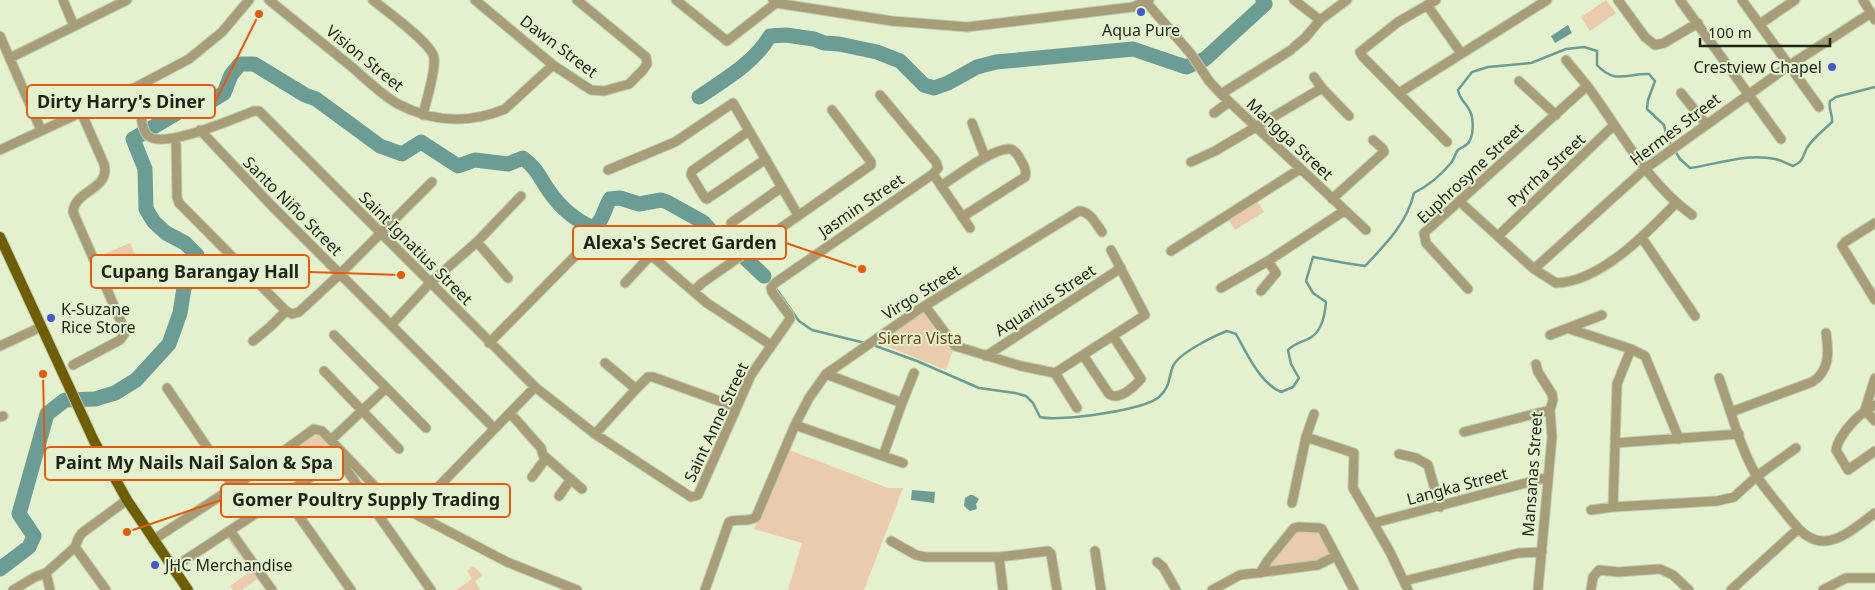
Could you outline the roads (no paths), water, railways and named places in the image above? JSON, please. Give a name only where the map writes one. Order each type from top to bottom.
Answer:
[{"type":"main road","points":[[0,237],[94,441],[127,500],[188,590]]},
{"type":"street","points":[[63,0],[74,26]]},
{"type":"street","points":[[10,58],[127,0]]},
{"type":"street","points":[[0,150],[138,86],[189,59],[222,32],[249,0]]},
{"type":"street","name":"Vision Street","points":[[269,0],[396,103],[423,115],[456,120],[495,113],[505,109],[552,65]]},
{"type":"street","points":[[373,0],[424,42],[432,52],[434,64],[423,115]]},
{"type":"street","name":"Dawn Street","points":[[475,0],[552,65],[591,90],[604,91],[629,84],[638,77],[647,64],[646,57],[577,0]]},
{"type":"street","points":[[676,0],[727,41],[774,1],[892,21],[967,27],[1133,7],[1148,1]]},
{"type":"street","points":[[1294,0],[1320,20]]},
{"type":"street","points":[[1221,94],[1292,49],[1305,38],[1320,20],[1347,0]]},
{"type":"street","points":[[1399,93],[1547,0]]},
{"type":"street","points":[[1618,0],[1645,36],[1655,44],[1664,43],[1698,23]]},
{"type":"street","points":[[1680,0],[1782,139]]},
{"type":"street","points":[[1742,0],[1819,107]]},
{"type":"street","points":[[1760,24],[1795,0]]},
{"type":"street","points":[[1863,0],[1874,15]]},
{"type":"street","name":"Mangga Street","points":[[1148,1],[1192,54],[1209,81],[1221,94],[1366,230]]},
{"type":"street","points":[[1447,142],[1360,52],[1398,22],[1431,2],[1461,53]]},
{"type":"street","name":"Hermes Street","points":[[1534,269],[1646,168],[1790,65],[1874,15]]},
{"type":"street","points":[[0,36],[41,130]]},
{"type":"street","points":[[1566,60],[1646,168],[1676,203],[1692,214]]},
{"type":"street","points":[[1314,77],[1349,116]]},
{"type":"street","points":[[1519,81],[1556,115]]},
{"type":"street","name":"Saint Ignatius Street","points":[[138,86],[145,130],[156,140],[176,138],[254,111],[259,111],[382,232],[535,388],[595,434],[694,498]]},
{"type":"street","name":"Euphrosyne Street","points":[[1468,289],[1426,243],[1424,234],[1587,86]]},
{"type":"street","points":[[1192,162],[1215,152],[1322,88]]},
{"type":"street","points":[[1681,93],[1706,124]]},
{"type":"street","points":[[880,96],[936,162],[935,171],[942,186],[970,228]]},
{"type":"street","points":[[1214,113],[1229,102]]},
{"type":"street","points":[[608,170],[675,142],[733,103],[798,215]]},
{"type":"street","points":[[694,291],[871,164],[832,110]]},
{"type":"street","points":[[74,365],[120,340],[125,333],[73,212],[76,202],[101,182],[105,172],[104,164],[81,112]]},
{"type":"street","points":[[972,123],[985,158]]},
{"type":"street","name":"Pyrrha Street","points":[[1498,236],[1614,125]]},
{"type":"street","name":"Santo Niño Street","points":[[200,130],[254,188],[494,428]]},
{"type":"street","points":[[749,131],[692,171],[691,175],[707,199],[766,159]]},
{"type":"street","points":[[176,138],[177,197],[179,203],[289,312]]},
{"type":"street","points":[[1332,199],[1384,152],[1373,140]]},
{"type":"street","points":[[942,186],[1000,150],[1010,149],[1017,153],[1025,168],[1026,175],[962,217]]},
{"type":"street","points":[[1171,251],[1300,169]]},
{"type":"street","name":"Jasmin Street","points":[[773,285],[935,171]]},
{"type":"street","points":[[253,341],[289,312],[299,312],[432,182]]},
{"type":"street","points":[[731,222],[782,187]]},
{"type":"street","points":[[391,326],[430,283],[477,242],[521,196]]},
{"type":"street","points":[[1459,201],[1534,269],[1556,283],[1576,280],[1607,264],[1642,238],[1676,203]]},
{"type":"street","name":"Virgo Street","points":[[705,590],[729,522],[732,520],[751,520],[756,517],[808,398],[826,374],[925,306],[1078,211],[1089,215],[1102,232]]},
{"type":"street","points":[[1221,288],[1268,261],[1344,211]]},
{"type":"street","points":[[1874,227],[1842,246],[1875,300]]},
{"type":"street","points":[[1642,238],[1695,316]]},
{"type":"street","points":[[477,242],[508,278]]},
{"type":"street","points":[[639,246],[707,302],[771,345]]},
{"type":"street","points":[[1055,373],[1145,315],[1111,250]]},
{"type":"street","points":[[489,343],[578,253]]},
{"type":"street","points":[[625,283],[651,255]]},
{"type":"street","points":[[1261,291],[1276,273],[1268,261]]},
{"type":"street","name":"Aquarius Street","points":[[986,356],[1120,268]]},
{"type":"street","name":"Saint Anne Street","points":[[694,498],[698,495],[750,376],[790,317],[772,292],[773,285]]},
{"type":"street","points":[[925,306],[953,345],[986,356],[1055,373],[1076,408]]},
{"type":"street","points":[[1550,335],[1570,329],[1602,315]]},
{"type":"street","points":[[0,346],[41,327]]},
{"type":"street","points":[[1570,329],[1631,349],[1645,356],[1679,439]]},
{"type":"street","points":[[1731,412],[1819,378],[1826,368],[1826,333]]},
{"type":"street","points":[[334,335],[426,428]]},
{"type":"street","points":[[1083,354],[1111,396],[1120,396],[1140,381],[1140,376],[1113,336]]},
{"type":"street","points":[[1613,507],[1617,384],[1631,349]]},
{"type":"street","points":[[606,363],[636,389]]},
{"type":"street","name":"Mansanas Street","points":[[1536,364],[1538,372],[1552,394],[1553,400],[1550,410],[1552,437],[1538,590]]},
{"type":"street","points":[[324,371],[399,449]]},
{"type":"street","points":[[883,456],[914,373]]},
{"type":"street","points":[[826,374],[902,403]]},
{"type":"street","points":[[595,434],[647,378],[653,377],[736,407]]},
{"type":"street","points":[[1720,378],[1744,450],[1758,476],[1798,529],[1814,540],[1833,540],[1875,514]]},
{"type":"street","points":[[1865,410],[1875,378]]},
{"type":"street","points":[[167,388],[234,486]]},
{"type":"street","points":[[331,440],[386,388]]},
{"type":"street","points":[[414,513],[494,428],[535,388]]},
{"type":"street","points":[[1875,405],[1865,410],[1838,441],[1836,450],[1848,470],[1875,451]]},
{"type":"street","points":[[1464,432],[1550,410]]},
{"type":"street","points":[[1865,410],[1875,421]]},
{"type":"street","points":[[510,413],[541,448],[543,455],[582,488]]},
{"type":"street","points":[[1292,503],[1306,437],[1314,414]]},
{"type":"street","points":[[795,425],[903,463]]},
{"type":"street","points":[[153,540],[234,486],[314,429],[320,429],[384,496],[506,562],[577,590]]},
{"type":"street","points":[[1615,443],[1739,434]]},
{"type":"street","points":[[1306,437],[1352,452],[1355,455],[1353,488],[1374,523],[1408,590]]},
{"type":"street","points":[[1591,510],[1717,501],[1734,497],[1758,476],[1796,448]]},
{"type":"street","points":[[1399,454],[1416,458],[1428,465],[1440,507]]},
{"type":"street","points":[[532,477],[546,458]]},
{"type":"street","points":[[173,568],[337,460],[341,462],[431,590]]},
{"type":"street","name":"Langka Street","points":[[1374,523],[1548,478]]},
{"type":"street","points":[[559,496],[571,479]]},
{"type":"street","points":[[284,495],[351,590]]},
{"type":"street","points":[[12,590],[46,573],[75,547],[82,533],[127,500]]},
{"type":"street","points":[[1260,573],[1268,560],[1296,527],[1322,529],[1354,590]]},
{"type":"street","points":[[1731,590],[1798,529]]},
{"type":"street","points":[[230,532],[272,590]]},
{"type":"street","points":[[891,540],[916,555],[925,557],[999,557],[1048,551],[1051,554],[1057,590]]},
{"type":"street","points":[[75,547],[106,590]]},
{"type":"street","points":[[1095,551],[1102,590]]},
{"type":"street","points":[[1404,581],[1520,553],[1542,552]]},
{"type":"street","points":[[1212,590],[1240,575],[1318,565],[1336,556]]},
{"type":"street","points":[[999,557],[1003,590]]},
{"type":"street","points":[[1157,562],[1163,567],[1176,590]]},
{"type":"street","points":[[1591,590],[1592,577],[1599,570],[1618,572],[1660,569],[1673,575],[1689,590]]},
{"type":"street","points":[[46,573],[50,590]]},
{"type":"street","points":[[1823,590],[1846,578],[1875,578]]},
{"type":"water","points":[[1568,25],[1572,33],[1555,43],[1551,36]]},
{"type":"water","points":[[912,490],[935,492],[934,503],[911,500]]},
{"type":"water","points":[[970,495],[979,499],[976,504],[977,509],[970,511],[964,506],[965,498]]},
{"type":"waterway","points":[[699,97],[747,63],[756,55],[770,36],[786,35],[877,52],[900,61],[924,85],[934,88],[948,83],[977,67],[996,62],[1133,49],[1186,67],[1205,59],[1265,4],[1263,0]]},
{"type":"waterway","points":[[873,345],[917,361],[979,388],[1026,396],[1033,403],[1040,417],[1065,418],[1101,414],[1150,402],[1159,397],[1166,389],[1173,366],[1182,356],[1227,331],[1236,334],[1260,375],[1273,388],[1281,392],[1293,387],[1299,378],[1291,364],[1288,350],[1295,344],[1317,333],[1324,318],[1326,302],[1313,293],[1306,281],[1313,257],[1365,266],[1388,241],[1406,214],[1414,193],[1439,176],[1452,162],[1458,150],[1467,145],[1471,138],[1472,117],[1458,90],[1472,72],[1488,67],[1531,63],[1566,49],[1584,47],[1597,51],[1597,65],[1610,75],[1622,77],[1649,74],[1655,81],[1648,100],[1647,109],[1664,125],[1667,138],[1680,159],[1690,168],[1753,157],[1780,160],[1793,166],[1801,160],[1812,141],[1832,122],[1830,101],[1836,97],[1875,87]]},
{"type":"waterway","points":[[0,569],[29,547],[34,536],[19,514],[47,414],[65,400],[95,399],[115,393],[136,380],[169,344],[180,313],[184,288],[195,270],[197,255],[185,243],[166,233],[154,222],[146,209],[145,169],[133,139],[192,104],[211,101],[224,93],[231,75],[240,64],[254,64],[305,95],[316,99],[380,146],[402,154],[421,142],[458,166],[475,160],[508,164],[523,158],[535,169],[553,197],[563,208],[593,228],[597,225],[610,199],[620,198],[639,204],[661,200],[703,222],[717,238],[737,251]]},
{"type":"waterway","points":[[745,258],[764,276]]},
{"type":"waterway","points":[[764,276],[771,284]]},
{"type":"waterway","points":[[775,287],[799,321],[812,330],[865,343]]},
{"type":"place","name":"Aqua Pure","points":[[1141,12]]},
{"type":"place","name":"Dirty Harry's Diner","points":[[259,14]]},
{"type":"place","name":"Crestview Chapel","points":[[1832,67]]},
{"type":"place","name":"Alexa's Secret Garden","points":[[862,269]]},
{"type":"place","name":"Cupang Barangay Hall","points":[[401,275]]},
{"type":"place","name":"K-Suzane Rice Store","points":[[51,318]]},
{"type":"place","name":"Paint My Nails Nail Salon & Spa","points":[[43,374]]},
{"type":"place","name":"Gomer Poultry Supply Trading","points":[[127,532]]},
{"type":"place","name":"JHC Merchandise","points":[[155,565]]},
{"type":"park label","name":"Sierra Vista","points":[[920,338]]}]
